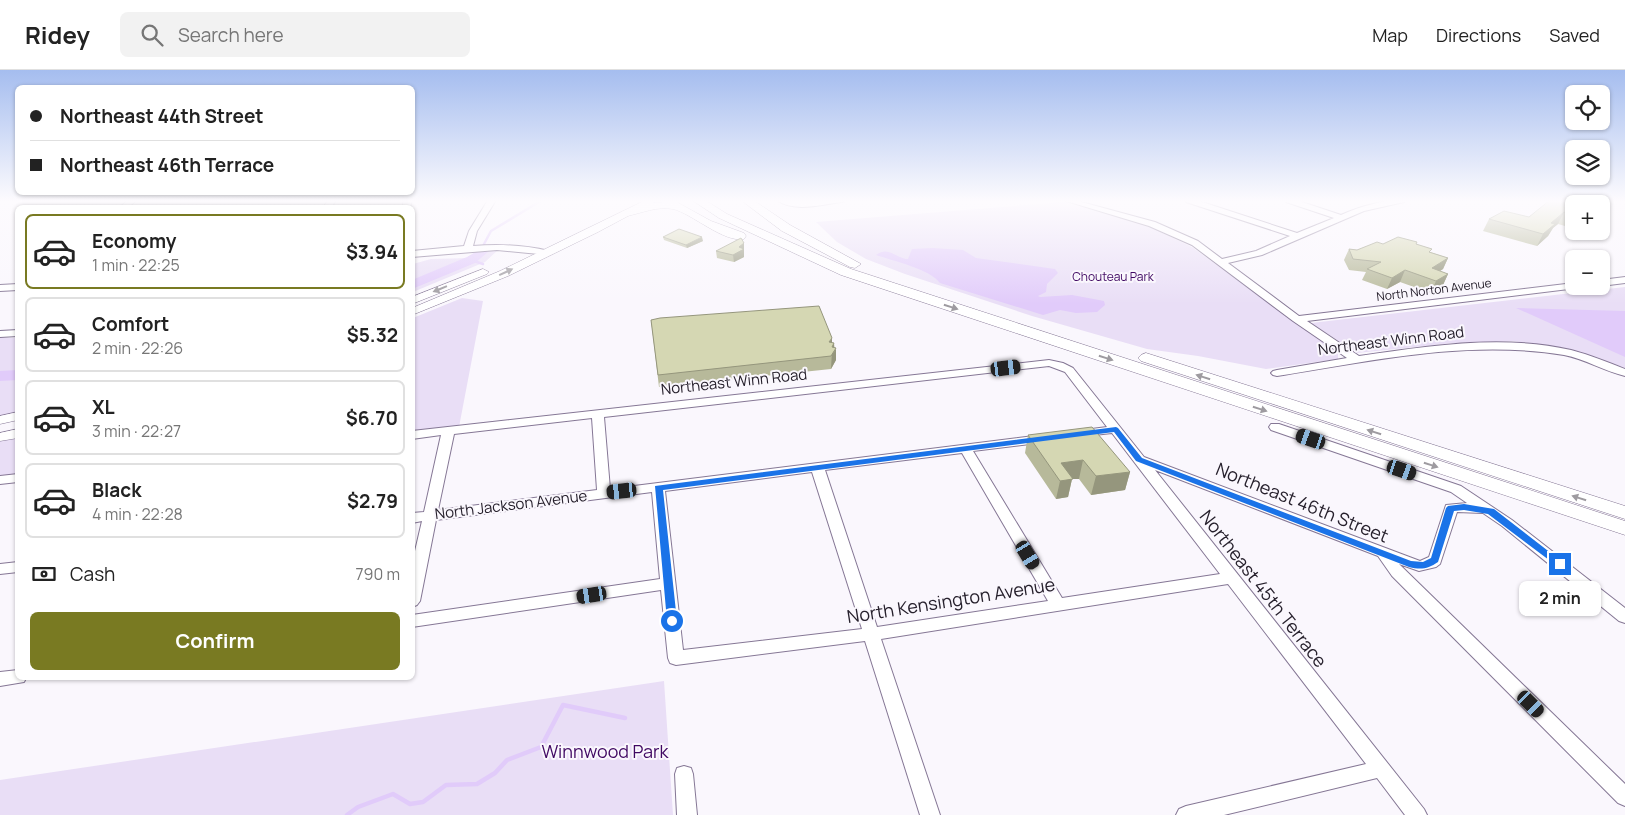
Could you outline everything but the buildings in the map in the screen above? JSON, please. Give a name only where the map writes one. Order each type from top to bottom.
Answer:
[{"type":"highway","points":[[736,235],[797,258],[850,268],[1625,513]]},
{"type":"highway","points":[[769,235],[850,268],[1625,528]]},
{"type":"highway","points":[[779,235],[850,268]]},
{"type":"highway","points":[[797,235],[850,268]]},
{"type":"main road","points":[[415,299],[566,235]]},
{"type":"main road","points":[[415,311],[465,291],[583,235]]},
{"type":"main road","points":[[465,291],[466,285],[475,275]]},
{"type":"main road","points":[[0,420],[15,417]]},
{"type":"main road","points":[[0,437],[15,434]]},
{"type":"street","points":[[467,250],[472,235]]},
{"type":"street","points":[[1176,235],[1195,243],[1297,319],[1357,360]]},
{"type":"street","points":[[1222,262],[1259,253],[1298,236]]},
{"type":"street","points":[[415,254],[504,247],[546,253]]},
{"type":"street","points":[[1610,282],[1625,280]]},
{"type":"street","points":[[0,288],[15,287]]},
{"type":"street","name":"North Norton Avenue","points":[[1297,319],[1565,287]]},
{"type":"street","points":[[0,334],[15,334]]},
{"type":"street","name":"Northeast Winn Road","points":[[1277,373],[1457,347],[1522,347],[1565,352],[1594,360],[1625,373]]},
{"type":"street","name":"Northeast Winn Road","points":[[415,435],[1049,363],[1059,365]]},
{"type":"street","name":"Northeast 45th Terrace","points":[[1059,365],[1069,370],[1116,429],[1230,578],[1417,815]]},
{"type":"street","points":[[598,414],[604,493]]},
{"type":"street","points":[[1275,427],[1456,489],[1507,522],[1625,617]]},
{"type":"street","name":"North Jackson Avenue","points":[[415,518],[1116,429]]},
{"type":"street","points":[[415,588],[448,431]]},
{"type":"street","points":[[965,448],[1058,605]]},
{"type":"street","name":"Northeast 46th Street","points":[[1139,460],[1385,555],[1397,572],[1625,797]]},
{"type":"street","points":[[817,467],[930,815]]},
{"type":"street","points":[[0,480],[15,478]]},
{"type":"street","points":[[415,621],[668,583],[658,488]]},
{"type":"street","points":[[1385,555],[1419,566],[1431,563],[1435,560],[1451,508],[1486,509]]},
{"type":"street","points":[[0,569],[15,567]]},
{"type":"street","name":"North Kensington Avenue","points":[[668,583],[676,658],[870,634],[1230,578]]},
{"type":"street","points":[[0,679],[15,676]]},
{"type":"street","points":[[1186,815],[1381,769]]},
{"type":"street","points":[[684,774],[688,815]]},
{"type":"green space","name":"Chouteau Park","points":[[829,235],[1167,235],[1192,247],[1338,353],[1338,359],[1266,369],[1198,356],[1147,349],[1032,316],[905,274],[866,259],[837,242]]},
{"type":"green space","points":[[498,250],[485,262],[415,291],[415,263],[431,259],[469,258],[477,252]]},
{"type":"green space","points":[[1625,287],[1625,368],[1565,348],[1513,341],[1453,343],[1357,353],[1311,323],[1565,294],[1610,295],[1610,289]]},
{"type":"green space","points":[[462,298],[483,301],[459,427],[415,432],[415,317]]},
{"type":"green space","points":[[0,338],[15,338],[15,413],[0,416]]},
{"type":"green space","points":[[15,437],[14,476],[0,478],[0,441]]},
{"type":"green space","name":"Winnwood Park","points":[[664,681],[673,815],[0,815],[0,780]]},
{"type":"shaded area","points":[[912,249],[963,250],[976,258],[1055,269],[1058,273],[1047,284],[1046,292],[1038,296],[1072,295],[1104,301],[1105,305],[1097,312],[1076,313],[1060,310],[1043,315],[940,283],[920,270],[876,255],[885,251],[908,259]]},
{"type":"shaded area","points":[[1516,308],[1625,311],[1625,357]]},
{"type":"waterway","points":[[484,244],[489,235]]},
{"type":"waterway","points":[[415,284],[471,260],[482,252]]},
{"type":"waterway","points":[[471,260],[483,264]]},
{"type":"waterway","points":[[0,376],[15,375]]},
{"type":"waterway","points":[[347,815],[358,807],[393,794],[410,804],[423,802],[446,785],[477,784],[495,773],[507,760],[541,747],[563,705],[625,718]]},
{"type":"route","points":[[672,621],[658,488],[1116,429],[1139,460],[1409,564],[1426,565],[1435,560],[1451,508],[1464,507],[1490,511],[1560,564]]}]
